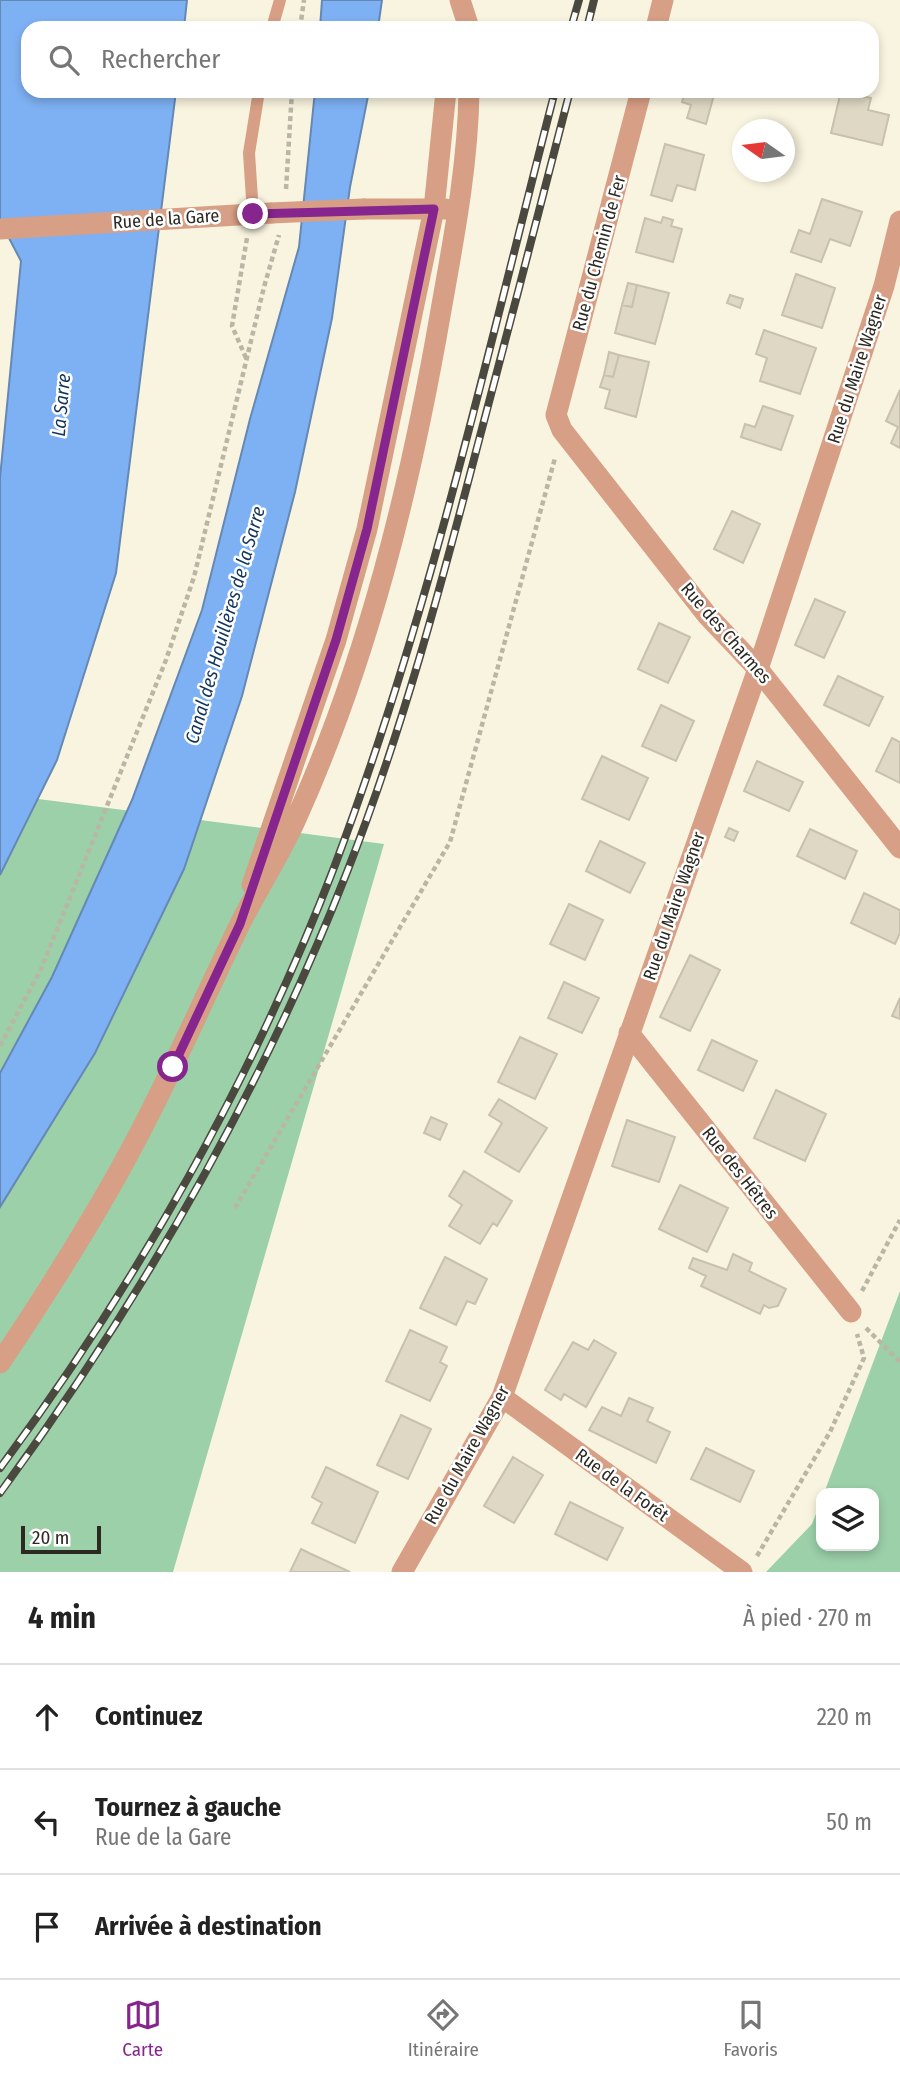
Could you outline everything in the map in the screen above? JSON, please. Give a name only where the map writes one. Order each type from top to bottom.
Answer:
[{"type":"street","points":[[454,21],[459,0]]},
{"type":"street","points":[[459,0],[466,21]]},
{"type":"street","points":[[658,21],[663,0]]},
{"type":"street","points":[[240,924],[336,640],[367,529],[434,209],[445,98]]},
{"type":"street","points":[[0,1363],[116,1176],[173,1067],[240,924],[298,816],[377,601],[402,511],[458,210],[468,98]]},
{"type":"street","name":"Rue du Chemin de Fer","points":[[559,423],[639,98]]},
{"type":"street","name":"Rue de la Gare","points":[[0,229],[364,209],[458,210]]},
{"type":"street","name":"Rue du Maire Wagner","points":[[402,1572],[502,1397],[892,292],[900,221]]},
{"type":"street","name":"Rue des Charmes","points":[[559,423],[707,615],[758,669],[900,848]]},
{"type":"street","name":"Rue des Hêtres","points":[[629,1033],[851,1312]]},
{"type":"street","name":"Rue de la Forêt","points":[[502,1397],[748,1567]]},
{"type":"lane","points":[[274,21],[280,0]]},
{"type":"lane","points":[[258,98],[249,153],[264,214]]},
{"type":"path","points":[[301,21],[304,0]]},
{"type":"path","points":[[0,1046],[41,969],[166,660],[194,577],[247,358],[264,214],[290,98]]},
{"type":"path","points":[[247,358],[232,326],[240,268],[264,214]]},
{"type":"path","points":[[235,1208],[450,842],[559,423]]},
{"type":"path","points":[[748,1567],[830,1432],[864,1358],[851,1312],[900,1220]]},
{"type":"path","points":[[851,1312],[900,1362]]},
{"type":"green space","points":[[0,794],[384,844],[173,1572],[0,1572]]},
{"type":"green space","points":[[900,1291],[900,1572],[766,1572],[812,1524],[816,1514],[816,1551],[879,1551],[879,1488],[826,1488]]},
{"type":"water","name":"La Sarre","points":[[0,0],[187,0],[185,21],[21,21],[21,98],[175,98],[116,573],[57,760],[0,875],[0,478],[21,261],[0,221]]},
{"type":"water","points":[[322,0],[382,0],[379,21],[320,21]]},
{"type":"water","name":"Canal des Houillères de la Sarre","points":[[314,98],[368,98],[350,187],[332,318],[295,492],[242,696],[184,869],[95,1053],[0,1207],[0,1073],[52,977],[132,800],[202,610],[250,419],[299,247]]},
{"type":"building","points":[[683,98],[713,98],[706,124],[687,118],[691,105],[682,102]]},
{"type":"building","points":[[839,98],[871,98],[868,110],[889,115],[882,145],[831,133]]},
{"type":"building","points":[[665,144],[704,155],[695,190],[677,185],[672,201],[651,195]]},
{"type":"building","points":[[822,199],[862,212],[850,246],[830,239],[821,262],[791,252],[799,230],[810,234]]},
{"type":"building","points":[[663,217],[673,220],[671,226],[682,229],[673,262],[636,252],[645,218],[661,223]]},
{"type":"building","points":[[796,274],[835,288],[822,328],[782,315]]},
{"type":"building","points":[[628,283],[637,285],[632,307],[622,305]]},
{"type":"building","points":[[637,285],[669,293],[655,344],[615,333],[622,305],[632,307]]},
{"type":"building","points":[[730,295],[743,299],[740,308],[727,303]]},
{"type":"building","points":[[764,330],[816,348],[800,394],[760,381],[767,358],[756,354]]},
{"type":"building","points":[[609,352],[619,355],[613,377],[604,375]]},
{"type":"building","points":[[619,355],[649,362],[636,417],[605,408],[610,390],[600,387],[604,375],[613,377]]},
{"type":"building","points":[[900,390],[900,448],[891,443],[898,427],[886,421]]},
{"type":"building","points":[[763,406],[793,416],[781,450],[741,437],[745,424],[755,427]]},
{"type":"building","points":[[732,511],[760,524],[743,563],[714,549]]},
{"type":"building","points":[[815,599],[845,612],[824,658],[795,645]]},
{"type":"building","points":[[659,623],[690,637],[668,683],[638,669]]},
{"type":"building","points":[[838,676],[883,697],[869,726],[824,705]]},
{"type":"building","points":[[661,705],[694,721],[676,761],[642,746]]},
{"type":"building","points":[[892,738],[900,742],[900,783],[876,771]]},
{"type":"building","points":[[602,756],[648,778],[629,820],[582,799]]},
{"type":"building","points":[[757,761],[803,782],[789,811],[744,791]]},
{"type":"building","points":[[729,828],[738,832],[734,841],[725,837]]},
{"type":"building","points":[[810,829],[857,851],[845,879],[797,856]]},
{"type":"building","points":[[600,841],[645,863],[630,893],[586,871]]},
{"type":"building","points":[[864,893],[900,910],[900,933],[895,944],[851,923]]},
{"type":"building","points":[[569,904],[603,920],[585,960],[550,944]]},
{"type":"building","points":[[690,955],[720,970],[690,1031],[660,1017]]},
{"type":"building","points":[[564,982],[599,998],[582,1033],[548,1018]]},
{"type":"building","points":[[900,998],[900,1019],[892,1016]]},
{"type":"building","points":[[520,1037],[557,1054],[535,1099],[498,1082]]},
{"type":"building","points":[[712,1040],[757,1061],[743,1091],[698,1070]]},
{"type":"building","points":[[776,1090],[826,1114],[805,1161],[754,1138]]},
{"type":"building","points":[[499,1099],[547,1128],[519,1172],[485,1152],[502,1123],[489,1115]]},
{"type":"building","points":[[431,1117],[447,1124],[440,1140],[424,1133]]},
{"type":"building","points":[[627,1120],[675,1137],[659,1182],[612,1166]]},
{"type":"building","points":[[464,1171],[512,1201],[497,1226],[493,1223],[480,1244],[449,1226],[462,1205],[449,1196]]},
{"type":"building","points":[[680,1185],[728,1208],[707,1252],[659,1229]]},
{"type":"building","points":[[733,1254],[752,1263],[749,1271],[786,1289],[778,1306],[769,1308],[764,1305],[760,1314],[701,1286],[706,1276],[689,1268],[693,1258],[727,1270]]},
{"type":"building","points":[[445,1257],[487,1279],[475,1304],[467,1301],[456,1325],[420,1308]]},
{"type":"building","points":[[410,1330],[447,1347],[440,1362],[447,1366],[430,1401],[386,1381]]},
{"type":"building","points":[[594,1340],[616,1353],[586,1407],[564,1394],[561,1400],[545,1390],[573,1342],[588,1350]]},
{"type":"building","points":[[629,1398],[653,1408],[647,1421],[670,1432],[656,1463],[589,1430],[602,1407],[621,1416]]},
{"type":"building","points":[[401,1415],[431,1429],[408,1479],[377,1465]]},
{"type":"building","points":[[706,1448],[754,1471],[740,1502],[691,1479]]},
{"type":"building","points":[[513,1457],[543,1475],[514,1523],[484,1506]]},
{"type":"building","points":[[326,1467],[378,1492],[355,1543],[312,1523],[322,1503],[312,1497]]},
{"type":"building","points":[[570,1502],[623,1528],[607,1560],[555,1534]]},
{"type":"building","points":[[301,1549],[309,1553],[350,1572],[290,1572]]},
{"type":"railway","points":[[573,21],[579,0]]},
{"type":"railway","points":[[589,21],[594,0]]},
{"type":"railway","points":[[0,1468],[98,1327],[188,1178],[229,1102],[303,945],[369,770],[429,578],[553,98]]},
{"type":"railway","points":[[0,1493],[101,1347],[193,1194],[276,1036],[347,872],[403,712],[435,604],[568,98]]},
{"type":"route","points":[[173,1067],[240,924],[336,640],[367,529],[434,209],[253,214]]}]
